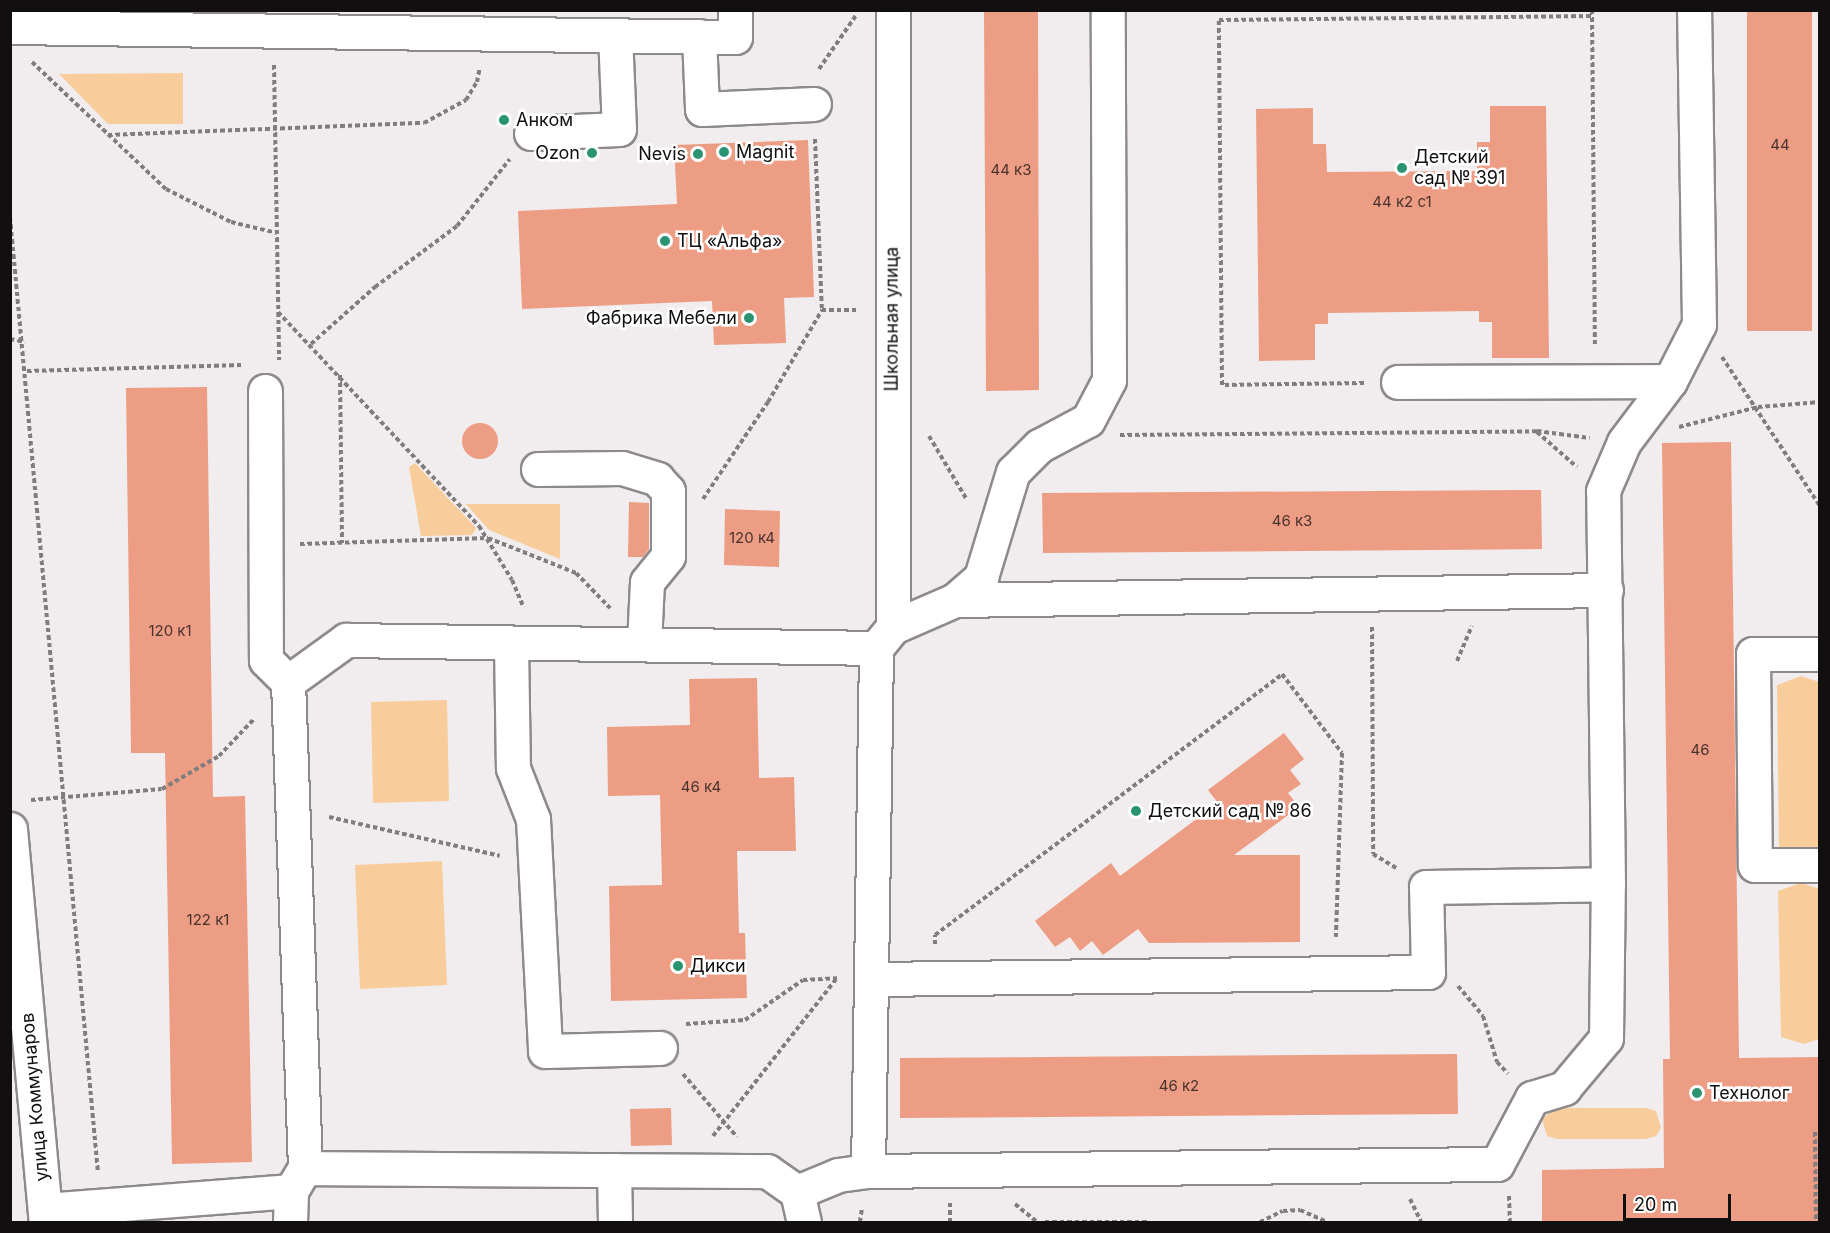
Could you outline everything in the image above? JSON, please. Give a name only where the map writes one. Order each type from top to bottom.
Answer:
[{"type":"street","points":[[18,41],[207,20],[274,32],[735,37],[735,10]]},
{"type":"street","name":"Школьная улица","points":[[868,1171],[893,309],[893,10]]},
{"type":"street","points":[[288,682],[346,640],[522,644],[885,637],[955,600],[981,578],[1013,472],[1039,446],[1088,420],[1109,380],[1108,10]]},
{"type":"street","points":[[46,1216],[101,1206],[614,1170],[767,1171],[800,1207],[838,1175],[868,1171],[1497,1164],[1532,1098],[1564,1088],[1606,1038],[1608,884],[1603,490],[1624,442],[1670,381],[1699,324],[1694,10]]},
{"type":"street","points":[[531,133],[619,129],[615,35]]},
{"type":"street","points":[[699,36],[702,109],[814,104]]},
{"type":"street","points":[[262,372],[266,660],[288,682],[293,809],[295,1194]]},
{"type":"street","points":[[1398,382],[1670,381]]},
{"type":"street","points":[[538,469],[622,468],[657,479],[668,491],[668,556],[647,582],[644,643]]},
{"type":"street","points":[[955,600],[1372,596],[1606,590]]},
{"type":"street","points":[[522,644],[513,768],[533,819],[545,1051],[660,1048]]},
{"type":"street","points":[[1820,654],[1753,654],[1755,866],[1820,865]]},
{"type":"street","name":"улица Коммунаров","points":[[11,831],[46,1216]]},
{"type":"street","points":[[873,979],[1428,972],[1426,886],[1608,884]]},
{"type":"street","points":[[614,1170],[615,1222]]},
{"type":"path","points":[[814,104],[818,71],[860,10]]},
{"type":"path","points":[[1398,382],[1222,385],[1219,20],[1592,13],[1596,380]]},
{"type":"path","points":[[27,371],[102,367],[262,372],[279,376],[274,32]]},
{"type":"path","points":[[108,135],[424,123],[440,117],[473,92],[485,33]]},
{"type":"path","points":[[18,41],[108,135],[166,189],[231,222],[277,232]]},
{"type":"path","points":[[311,344],[375,287],[457,226],[531,133]]},
{"type":"path","points":[[668,524],[692,516],[768,402],[822,310],[816,148]]},
{"type":"path","points":[[10,217],[25,342],[63,798],[101,1206]]},
{"type":"path","points":[[822,310],[893,309]]},
{"type":"path","points":[[278,312],[340,374],[488,538],[512,580],[528,618],[522,644]]},
{"type":"path","points":[[1699,324],[1758,407],[1820,506]]},
{"type":"path","points":[[10,339],[25,342]]},
{"type":"path","points":[[262,372],[279,361]]},
{"type":"path","points":[[340,374],[342,543]]},
{"type":"path","points":[[1088,420],[1098,435],[1537,431],[1624,442],[1758,407],[1820,402]]},
{"type":"path","points":[[1537,431],[1603,490]]},
{"type":"path","points":[[928,434],[993,544]]},
{"type":"path","points":[[266,545],[488,538],[576,573],[644,643]]},
{"type":"path","points":[[1372,596],[1373,854]]},
{"type":"path","points":[[936,978],[935,935],[1282,674],[1342,753],[1335,973]]},
{"type":"path","points":[[26,801],[162,789],[219,756],[288,682]]},
{"type":"path","points":[[293,809],[536,864]]},
{"type":"path","points":[[688,1171],[724,1121],[875,930]]},
{"type":"path","points":[[1428,972],[1451,978],[1484,1016],[1497,1062],[1532,1098]]},
{"type":"path","points":[[767,1171],[660,1048],[683,1024],[745,1020],[803,980],[837,978]]},
{"type":"path","points":[[1815,1132],[1818,1210],[1816,1222]]},
{"type":"path","points":[[1260,1222],[1284,1211],[1300,1210],[1327,1222]]},
{"type":"path","points":[[1045,1222],[1149,1222]]},
{"type":"shaded area","points":[[183,73],[183,124],[108,124],[59,74]]},
{"type":"shaded area","points":[[415,463],[476,528],[472,535],[421,536],[409,467]]},
{"type":"shaded area","points":[[466,504],[560,504],[560,559],[489,530]]},
{"type":"shaded area","points":[[1801,676],[1819,682],[1819,852],[1779,850],[1777,685]]},
{"type":"shaded area","points":[[447,700],[449,801],[373,803],[371,702]]},
{"type":"shaded area","points":[[442,861],[447,985],[360,989],[355,865]]},
{"type":"shaded area","points":[[1801,883],[1820,889],[1819,1039],[1804,1044],[1781,1037],[1778,891]]},
{"type":"shaded area","points":[[1556,1108],[1646,1108],[1656,1111],[1661,1128],[1656,1136],[1646,1139],[1557,1139],[1547,1136],[1542,1119]]},
{"type":"building","points":[[984,10],[1038,10],[1039,390],[986,391]]},
{"type":"building","points":[[1747,10],[1812,10],[1812,331],[1747,331]]},
{"type":"building","points":[[1490,106],[1546,106],[1549,358],[1492,358],[1492,322],[1479,322],[1479,311],[1328,313],[1328,324],[1315,324],[1315,360],[1259,361],[1256,109],[1313,108],[1313,144],[1326,144],[1327,172],[1477,171],[1477,142],[1490,142]]},
{"type":"building","name":"ТЦ «Альфа»","points":[[808,140],[814,297],[784,298],[786,343],[714,345],[712,301],[522,309],[518,211],[677,204],[674,145]]},
{"type":"building","points":[[207,387],[213,797],[245,796],[252,1162],[172,1164],[165,753],[131,753],[126,388]]},
{"type":"building","points":[[480,423],[492,429],[498,441],[492,453],[480,459],[468,453],[462,441],[468,429]]},
{"type":"building","points":[[1731,442],[1739,1058],[1820,1057],[1820,1222],[1542,1222],[1542,1170],[1664,1168],[1663,1059],[1670,1059],[1662,443]]},
{"type":"building","points":[[1541,490],[1542,549],[1043,553],[1042,493]]},
{"type":"building","points":[[629,502],[649,503],[649,549],[643,557],[628,557]]},
{"type":"building","points":[[725,509],[780,511],[779,567],[724,565]]},
{"type":"building","points":[[757,678],[759,778],[794,777],[796,851],[737,851],[739,933],[745,933],[747,998],[611,1001],[609,886],[662,885],[660,795],[608,796],[607,727],[690,725],[689,679]]},
{"type":"building","points":[[1284,733],[1304,759],[1290,770],[1301,784],[1288,793],[1299,807],[1234,855],[1300,855],[1300,942],[1149,943],[1138,929],[1103,955],[1092,941],[1080,951],[1070,937],[1055,947],[1035,921],[1111,863],[1120,876],[1218,803],[1208,790]]},
{"type":"building","points":[[1457,1054],[1458,1114],[900,1118],[900,1058]]},
{"type":"building","points":[[671,1108],[672,1145],[631,1146],[630,1109]]},
{"type":"place","name":"Анком","points":[[504,120]]},
{"type":"place","name":"Magnit","points":[[724,152]]},
{"type":"place","name":"Ozon","points":[[592,153]]},
{"type":"place","name":"Nevis","points":[[698,154]]},
{"type":"place","name":"Детский сад № 391","points":[[1402,168]]},
{"type":"place","name":"ТЦ «Альфа»","points":[[665,241]]},
{"type":"place","name":"Фабрика Мебели","points":[[749,318]]},
{"type":"place","name":"Детский сад № 86","points":[[1136,811]]},
{"type":"place","name":"Дикси","points":[[678,966]]},
{"type":"place","name":"Технолог","points":[[1697,1093]]}]
